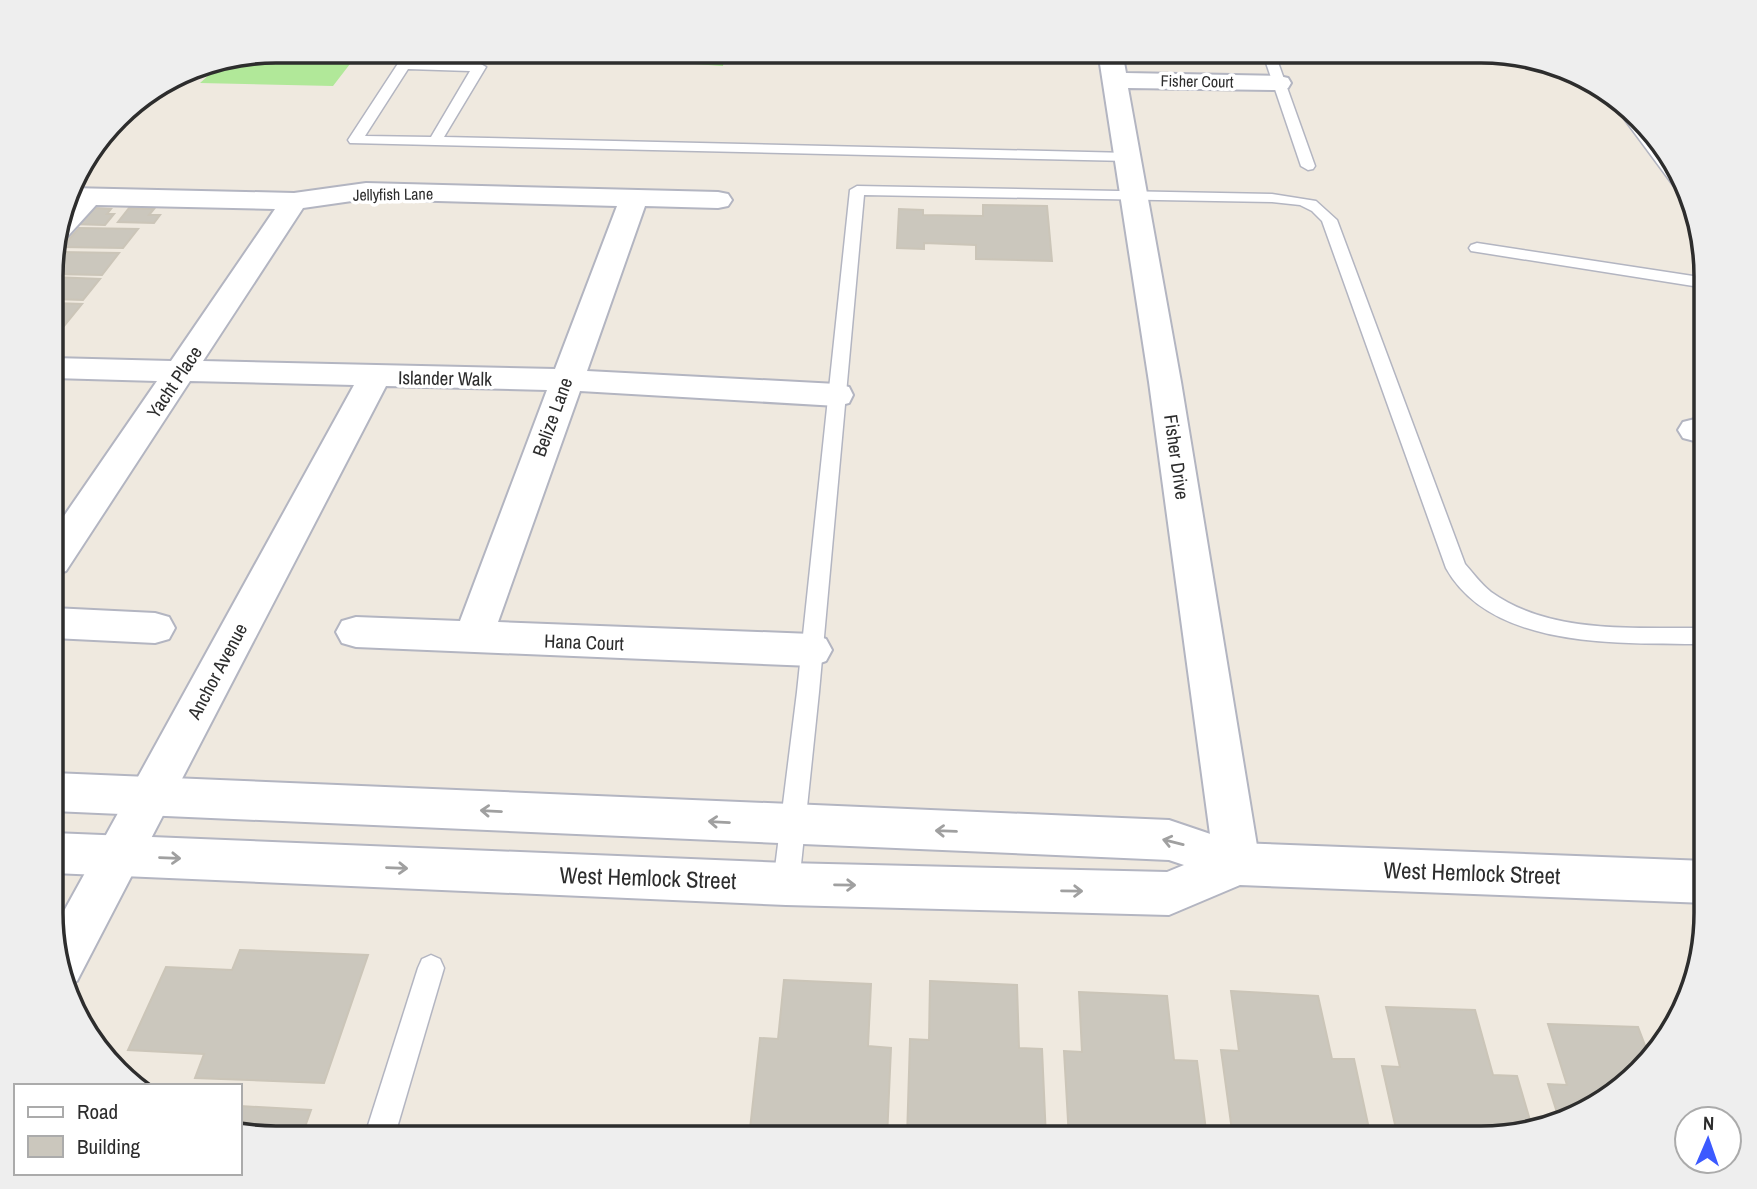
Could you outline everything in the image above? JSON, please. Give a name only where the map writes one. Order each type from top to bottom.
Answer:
[{"type":"street","name":"Fisher Court","points":[[1113,65],[1279,83]]},
{"type":"street","name":"Fisher Drive","points":[[1113,65],[1237,864]]},
{"type":"street","name":"Jellyfish Lane","points":[[78,197],[294,201],[366,191],[718,200]]},
{"type":"street","name":"Belize Lane","points":[[473,638],[565,380],[634,198]]},
{"type":"street","name":"Yacht Place","points":[[63,546],[294,201]]},
{"type":"street","name":"Islander Walk","points":[[63,368],[565,380],[837,395]]},
{"type":"street","name":"Anchor Avenue","points":[[67,952],[374,377]]},
{"type":"street","points":[[63,623],[155,628]]},
{"type":"street","name":"Hana Court","points":[[356,632],[812,650]]},
{"type":"street","name":"West Hemlock Street","points":[[63,792],[1169,840],[1237,864],[1694,882]]},
{"type":"street","name":"West Hemlock Street","points":[[63,853],[786,884],[1169,894],[1237,864]]},
{"type":"lane","points":[[1272,63],[1308,166]]},
{"type":"lane","points":[[435,141],[479,67],[404,65],[355,140],[1129,157]]},
{"type":"lane","points":[[786,884],[857,190],[1298,200],[1319,206],[1329,220],[1456,568],[1485,598],[1534,623],[1598,632],[1694,636]]},
{"type":"lane","points":[[1477,248],[1694,281]]},
{"type":"lane","points":[[383,1126],[431,968]]},
{"type":"green space","points":[[262,63],[351,63],[333,86],[200,83],[211,73],[221,70]]},
{"type":"green space","points":[[680,63],[724,63],[723,66]]},
{"type":"building","points":[[983,205],[1047,206],[1052,261],[976,259],[976,245],[924,243],[924,249],[897,248],[899,209],[923,210],[923,215],[983,216]]},
{"type":"building","points":[[94,208],[111,209],[107,214],[114,214],[105,225],[71,224],[80,213],[89,214]]},
{"type":"building","points":[[129,208],[154,209],[149,215],[160,215],[154,223],[118,222]]},
{"type":"building","points":[[79,228],[138,229],[123,248],[65,247]]},
{"type":"building","points":[[65,252],[119,253],[102,275],[63,274]]},
{"type":"building","points":[[63,277],[100,279],[83,300],[63,299]]},
{"type":"building","points":[[63,303],[82,304],[64,326]]},
{"type":"building","points":[[240,950],[368,955],[324,1083],[195,1078],[204,1054],[128,1050],[166,967],[232,970]]},
{"type":"building","points":[[784,980],[871,984],[868,1046],[891,1048],[888,1126],[750,1126],[760,1038],[778,1039]]},
{"type":"building","points":[[930,981],[1017,985],[1019,1048],[1042,1049],[1045,1126],[907,1126],[910,1039],[929,1040]]},
{"type":"building","points":[[1231,991],[1318,996],[1332,1059],[1354,1059],[1368,1126],[1231,1126],[1221,1050],[1239,1051]]},
{"type":"building","points":[[1079,992],[1167,996],[1174,1060],[1197,1061],[1205,1126],[1068,1126],[1064,1051],[1082,1052]]},
{"type":"building","points":[[1386,1007],[1475,1010],[1493,1075],[1517,1076],[1530,1120],[1495,1126],[1395,1126],[1382,1066],[1400,1067]]},
{"type":"building","points":[[1548,1024],[1638,1027],[1646,1048],[1632,1064],[1588,1098],[1557,1112],[1548,1084],[1567,1085]]},
{"type":"building","points":[[242,1106],[311,1110],[305,1126],[242,1123]]}]
